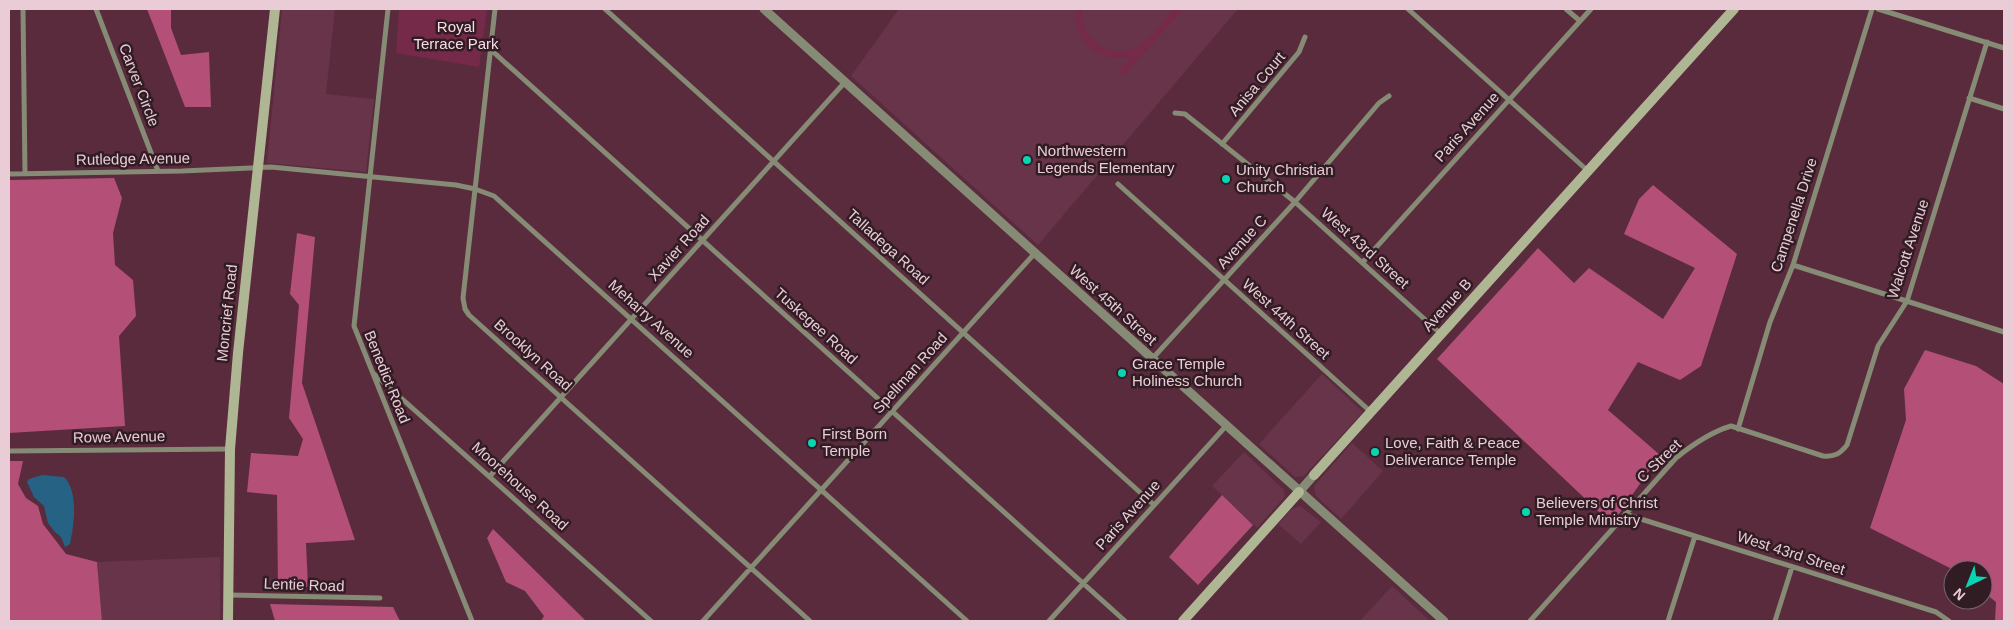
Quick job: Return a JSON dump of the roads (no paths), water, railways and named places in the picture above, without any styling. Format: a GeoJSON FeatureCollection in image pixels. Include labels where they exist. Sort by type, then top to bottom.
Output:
{"type":"FeatureCollection","features":[{"type":"Feature","properties":{"kind":"main road","name":"Moncrief Road"},"geometry":{"type":"LineString","coordinates":[[228,621],[230,449],[238,353],[275,9]]}},
{"type":"Feature","properties":{"kind":"main road","name":"Avenue B"},"geometry":{"type":"LineString","coordinates":[[1314,475],[1588,171],[1729,10]]}},
{"type":"Feature","properties":{"kind":"main road","name":"Avenue B"},"geometry":{"type":"LineString","coordinates":[[1182,621],[1299,492]]}},
{"type":"Feature","properties":{"kind":"street"},"geometry":{"type":"LineString","coordinates":[[23,9],[25,174]]}},
{"type":"Feature","properties":{"kind":"street","name":"Carver Circle"},"geometry":{"type":"LineString","coordinates":[[96,9],[158,171]]}},
{"type":"Feature","properties":{"kind":"street","name":"Benedict Road"},"geometry":{"type":"LineString","coordinates":[[388,9],[354,326],[472,621]]}},
{"type":"Feature","properties":{"kind":"street","name":"Brooklyn Road"},"geometry":{"type":"LineString","coordinates":[[495,9],[464,298],[465,310],[810,621]]}},
{"type":"Feature","properties":{"kind":"street","name":"Talladega Road"},"geometry":{"type":"LineString","coordinates":[[605,9],[1154,505]]}},
{"type":"Feature","properties":{"kind":"street","name":"West 45th Street"},"geometry":{"type":"LineString","coordinates":[[764,9],[1444,621]]}},
{"type":"Feature","properties":{"kind":"street"},"geometry":{"type":"LineString","coordinates":[[1408,9],[1588,171]]}},
{"type":"Feature","properties":{"kind":"street"},"geometry":{"type":"LineString","coordinates":[[1566,9],[1580,21]]}},
{"type":"Feature","properties":{"kind":"street","name":"Paris Avenue"},"geometry":{"type":"LineString","coordinates":[[1363,262],[1591,9]]}},
{"type":"Feature","properties":{"kind":"street","name":"Campenella Drive"},"geometry":{"type":"LineString","coordinates":[[1738,428],[1770,322],[1793,265],[1872,9]]}},
{"type":"Feature","properties":{"kind":"street"},"geometry":{"type":"LineString","coordinates":[[1878,9],[2004,48]]}},
{"type":"Feature","properties":{"kind":"street","name":"Anisa Court"},"geometry":{"type":"LineString","coordinates":[[1222,144],[1299,52],[1306,37]]}},
{"type":"Feature","properties":{"kind":"street","name":"Walcott Avenue"},"geometry":{"type":"LineString","coordinates":[[1738,428],[1823,456],[1837,454],[1847,445],[1878,346],[1907,301],[1987,42]]}},
{"type":"Feature","properties":{"kind":"street","name":"Tuskegee Road"},"geometry":{"type":"LineString","coordinates":[[490,49],[1125,621]]}},
{"type":"Feature","properties":{"kind":"street","name":"Xavier Road"},"geometry":{"type":"LineString","coordinates":[[490,476],[845,82]]}},
{"type":"Feature","properties":{"kind":"street","name":"Avenue C"},"geometry":{"type":"LineString","coordinates":[[1152,359],[1295,202],[1379,103],[1390,96]]}},
{"type":"Feature","properties":{"kind":"street"},"geometry":{"type":"LineString","coordinates":[[1969,98],[2004,109]]}},
{"type":"Feature","properties":{"kind":"street","name":"West 43rd Street"},"geometry":{"type":"LineString","coordinates":[[1175,113],[1185,114],[1295,202],[1441,334]]}},
{"type":"Feature","properties":{"kind":"street","name":"Meharry Avenue"},"geometry":{"type":"LineString","coordinates":[[258,168],[271,167],[475,189],[500,200],[967,621]]}},
{"type":"Feature","properties":{"kind":"street","name":"Rutledge Avenue"},"geometry":{"type":"LineString","coordinates":[[9,174],[258,168]]}},
{"type":"Feature","properties":{"kind":"street","name":"West 44th Street"},"geometry":{"type":"LineString","coordinates":[[1118,184],[1371,412]]}},
{"type":"Feature","properties":{"kind":"street","name":"Spellman Road"},"geometry":{"type":"LineString","coordinates":[[703,621],[1036,253]]}},
{"type":"Feature","properties":{"kind":"street"},"geometry":{"type":"LineString","coordinates":[[1793,265],[2004,332]]}},
{"type":"Feature","properties":{"kind":"street","name":"Moorehouse Road"},"geometry":{"type":"LineString","coordinates":[[371,371],[651,621]]}},
{"type":"Feature","properties":{"kind":"street","name":"Paris Avenue"},"geometry":{"type":"LineString","coordinates":[[1049,621],[1226,426]]}},
{"type":"Feature","properties":{"kind":"street","name":"C Street"},"geometry":{"type":"LineString","coordinates":[[1530,621],[1676,458],[1690,447],[1722,429],[1731,426],[1738,428]]}},
{"type":"Feature","properties":{"kind":"street","name":"Rowe Avenue"},"geometry":{"type":"LineString","coordinates":[[9,451],[230,449]]}},
{"type":"Feature","properties":{"kind":"street","name":"Avenue B"},"geometry":{"type":"LineString","coordinates":[[1299,492],[1314,475]]}},
{"type":"Feature","properties":{"kind":"street","name":"West 43rd Street"},"geometry":{"type":"LineString","coordinates":[[1625,514],[1936,612],[1949,621]]}},
{"type":"Feature","properties":{"kind":"street"},"geometry":{"type":"LineString","coordinates":[[1668,621],[1695,536]]}},
{"type":"Feature","properties":{"kind":"street"},"geometry":{"type":"LineString","coordinates":[[1775,621],[1792,567]]}},
{"type":"Feature","properties":{"kind":"street","name":"Lentie Road"},"geometry":{"type":"LineString","coordinates":[[228,595],[380,598]]}},
{"type":"Feature","properties":{"kind":"water"},"geometry":{"type":"Polygon","coordinates":[[[42,475],[64,477],[72,491],[74,500],[73,528],[70,544],[65,547],[61,537],[48,523],[44,506],[34,497],[27,482],[29,479],[42,475]]]}},
{"type":"Feature","properties":{"kind":"place","name":"Northwestern Legends Elementary"},"geometry":{"type":"Point","coordinates":[1027,160]}},
{"type":"Feature","properties":{"kind":"place","name":"Unity Christian Church"},"geometry":{"type":"Point","coordinates":[1226,179]}},
{"type":"Feature","properties":{"kind":"place","name":"Grace Temple Holiness Church"},"geometry":{"type":"Point","coordinates":[1122,373]}},
{"type":"Feature","properties":{"kind":"place","name":"First Born Temple"},"geometry":{"type":"Point","coordinates":[812,443]}},
{"type":"Feature","properties":{"kind":"place","name":"Love, Faith & Peace Deliverance Temple"},"geometry":{"type":"Point","coordinates":[1375,452]}},
{"type":"Feature","properties":{"kind":"place","name":"Believers of Christ Temple Ministry"},"geometry":{"type":"Point","coordinates":[1526,512]}},
{"type":"Feature","properties":{"kind":"park label","name":"Royal Terrace Park"},"geometry":{"type":"Point","coordinates":[456,36]}}]}
